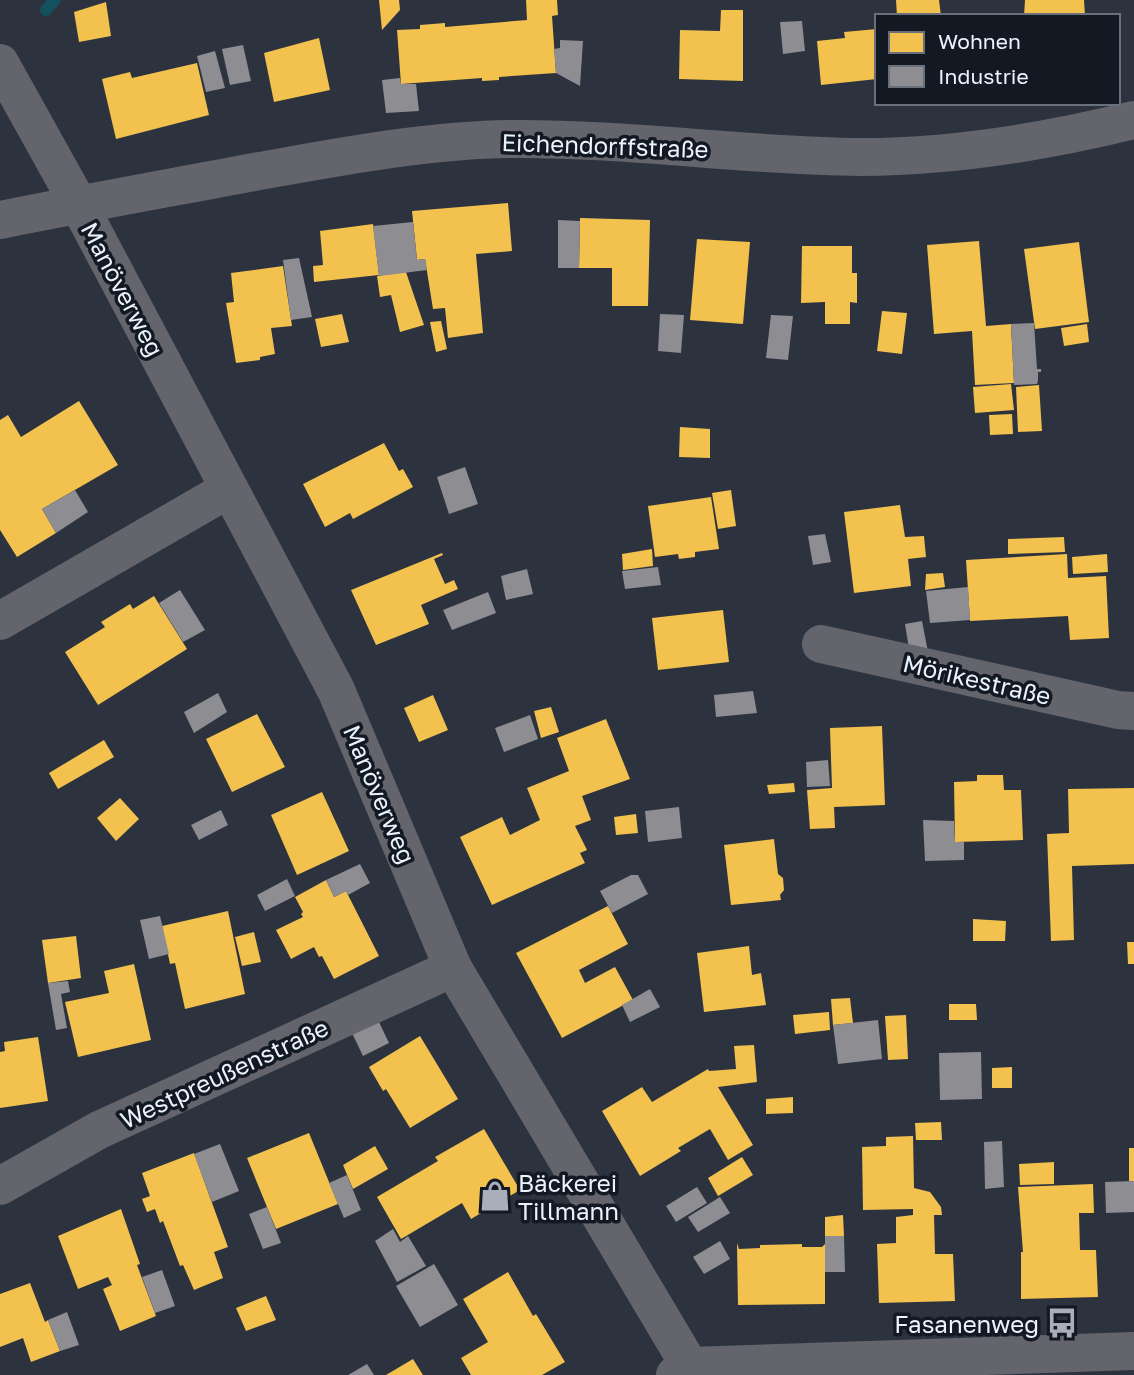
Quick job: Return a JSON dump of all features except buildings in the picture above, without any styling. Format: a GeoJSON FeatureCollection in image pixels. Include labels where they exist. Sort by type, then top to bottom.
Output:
{"type":"FeatureCollection","features":[{"type":"Feature","properties":{"kind":"street","name":"Manöverweg"},"geometry":{"type":"LineString","coordinates":[[0,63],[79,205],[336,690],[453,968],[687,1372]]}},
{"type":"Feature","properties":{"kind":"street","name":"Eichendorffstraße"},"geometry":{"type":"LineString","coordinates":[[0,220],[317,160],[415,145],[534,140],[621,142],[859,157],[937,155],[1026,144],[1134,120]]}},
{"type":"Feature","properties":{"kind":"street"},"geometry":{"type":"LineString","coordinates":[[0,621],[229,489]]}},
{"type":"Feature","properties":{"kind":"street","name":"Mörikestraße"},"geometry":{"type":"LineString","coordinates":[[821,644],[1118,710],[1134,711]]}},
{"type":"Feature","properties":{"kind":"street","name":"Westpreußenstraße"},"geometry":{"type":"LineString","coordinates":[[0,1186],[99,1130],[453,968]]}},
{"type":"Feature","properties":{"kind":"street"},"geometry":{"type":"LineString","coordinates":[[687,1372],[1134,1351]]}},
{"type":"Feature","properties":{"kind":"waterway"},"geometry":{"type":"LineString","coordinates":[[46,10],[55,0]]}},
{"type":"Feature","properties":{"kind":"place","name":"Bäckerei Tillmann"},"geometry":{"type":"Point","coordinates":[495,1196]}},
{"type":"Feature","properties":{"kind":"place","name":"Fasanenweg"},"geometry":{"type":"Point","coordinates":[1062,1323]}}]}
